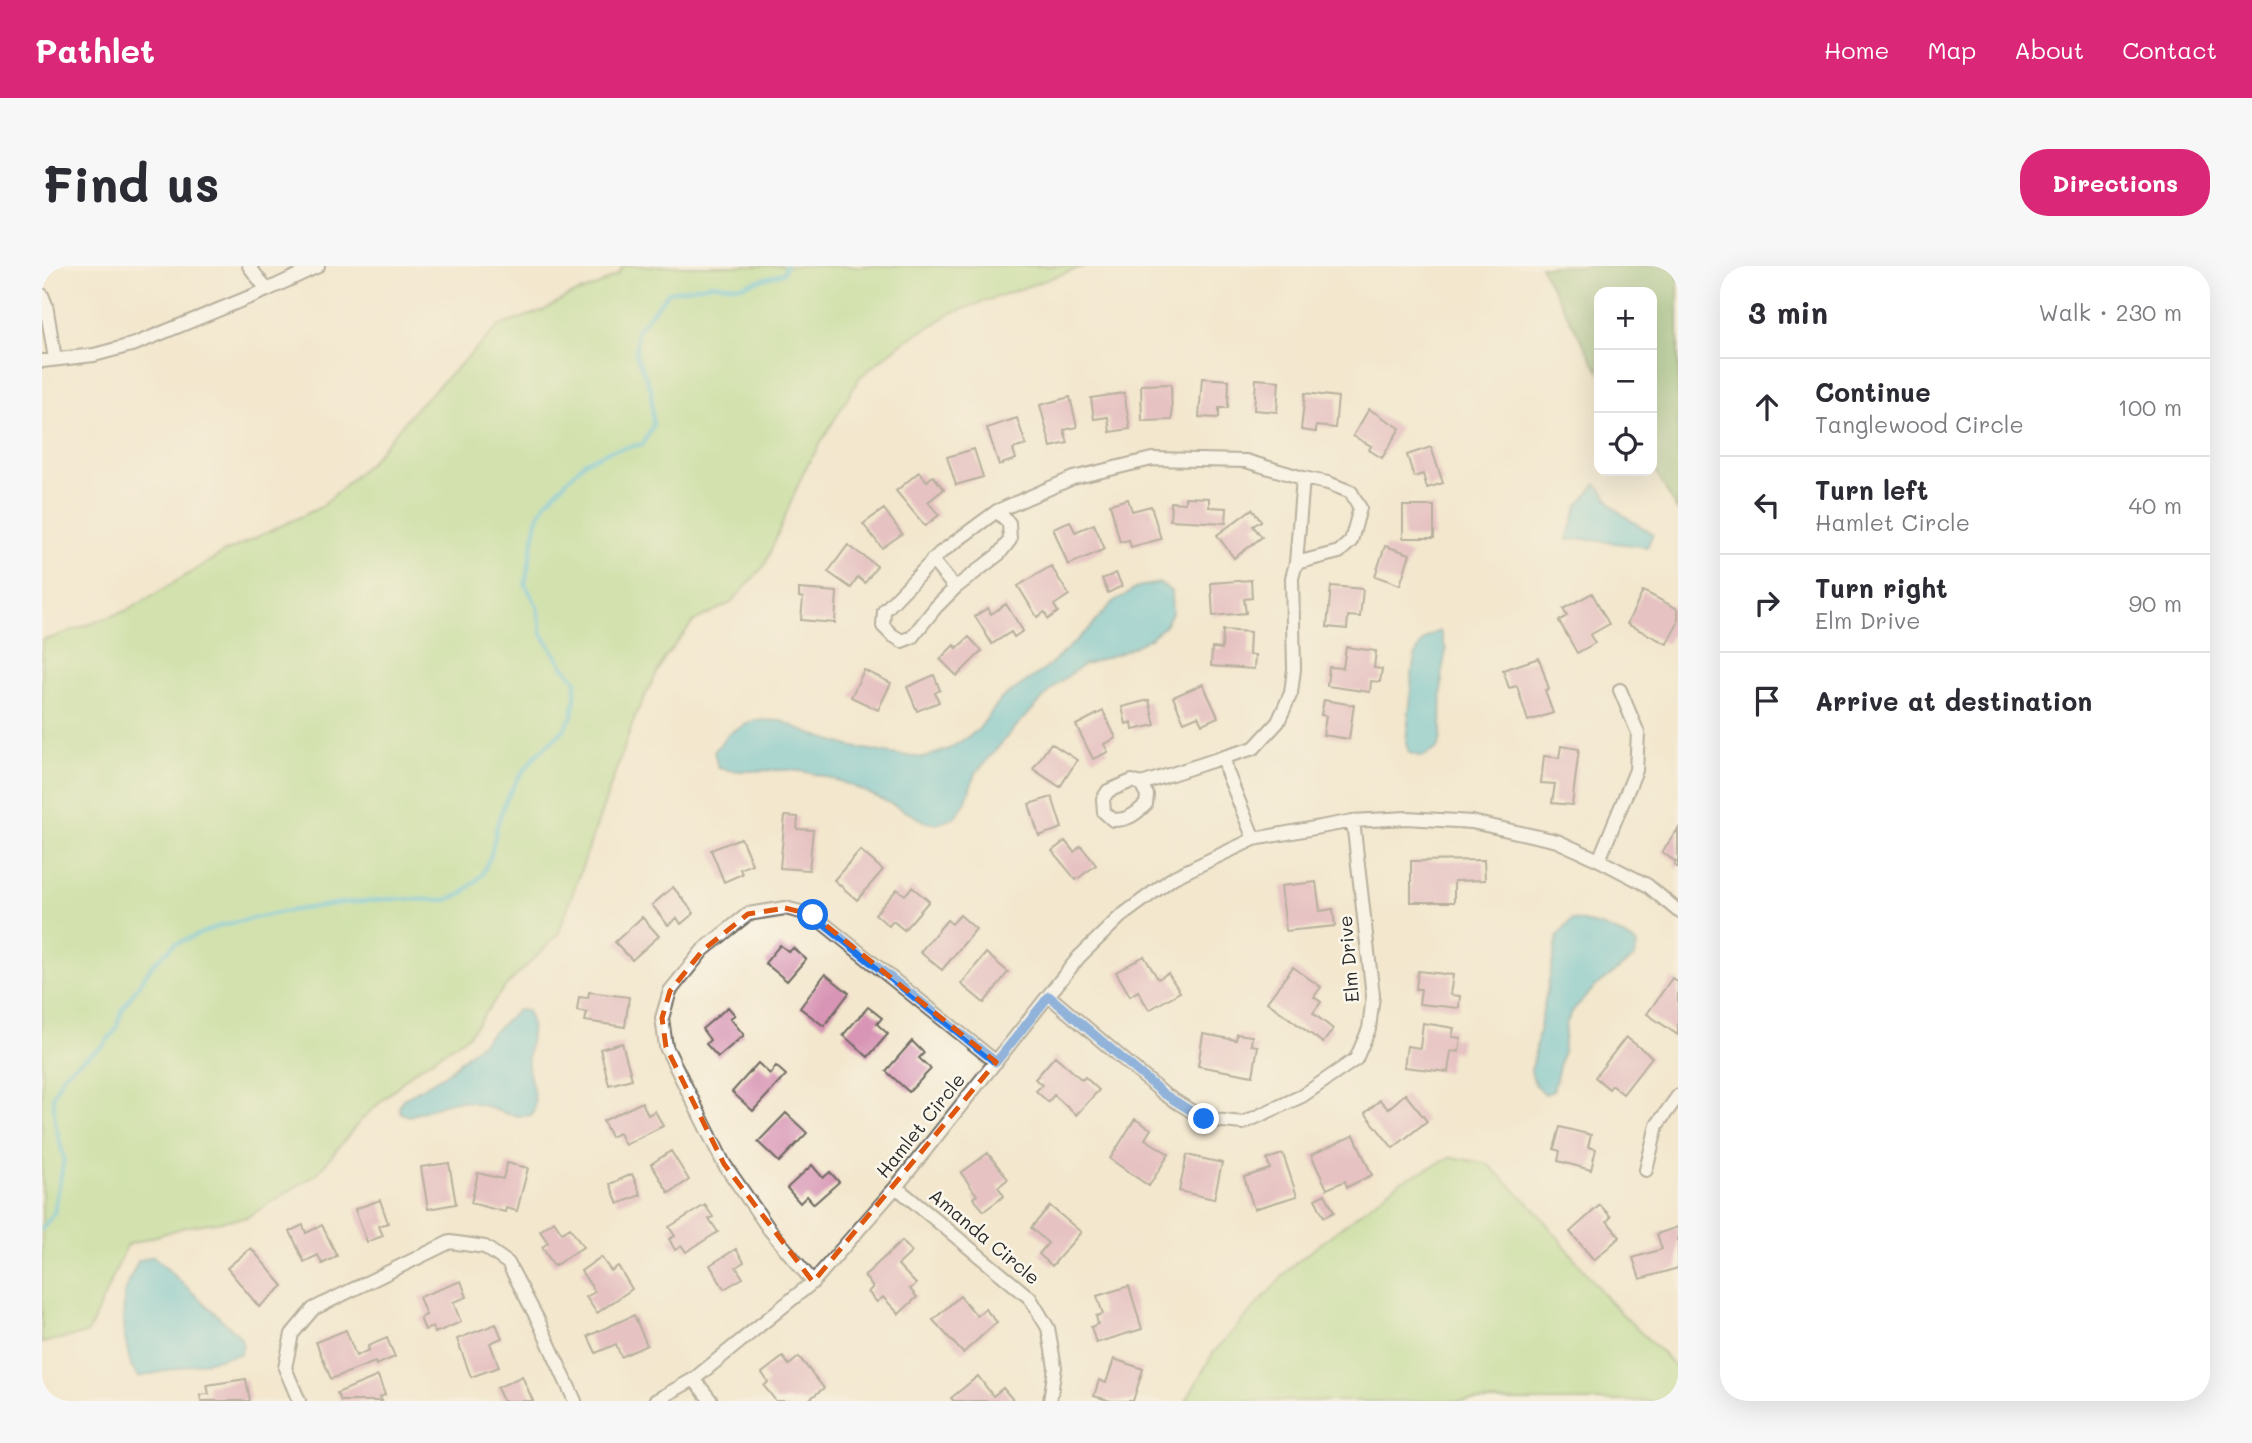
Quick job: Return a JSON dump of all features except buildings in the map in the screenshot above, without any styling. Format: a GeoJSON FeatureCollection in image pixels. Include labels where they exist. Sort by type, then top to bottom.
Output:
{"type":"FeatureCollection","features":[{"type":"Feature","properties":{"kind":"street"},"geometry":{"type":"LineString","coordinates":[[249,266],[267,290]]}},
{"type":"Feature","properties":{"kind":"street"},"geometry":{"type":"LineString","coordinates":[[42,295],[46,305],[48,360],[94,355],[135,344],[318,266]]}},
{"type":"Feature","properties":{"kind":"street"},"geometry":{"type":"LineString","coordinates":[[997,511],[1009,523],[1010,540],[999,554],[955,588],[912,637],[902,641],[892,635],[883,626],[884,611],[932,560],[997,511],[1073,478],[1152,459],[1246,461],[1328,483],[1351,492],[1360,508],[1351,541],[1339,552],[1296,563]]}},
{"type":"Feature","properties":{"kind":"street"},"geometry":{"type":"LineString","coordinates":[[1141,784],[1254,748],[1278,722],[1291,693],[1294,670],[1292,578],[1296,563],[1303,478]]}},
{"type":"Feature","properties":{"kind":"street"},"geometry":{"type":"LineString","coordinates":[[932,560],[955,588]]}},
{"type":"Feature","properties":{"kind":"street"},"geometry":{"type":"LineString","coordinates":[[1599,860],[1636,770],[1639,733],[1620,690]]}},
{"type":"Feature","properties":{"kind":"street"},"geometry":{"type":"LineString","coordinates":[[1224,757],[1227,772],[1254,839]]}},
{"type":"Feature","properties":{"kind":"street","name":"Hamlet Circle"},"geometry":{"type":"LineString","coordinates":[[655,1401],[694,1379],[813,1282],[896,1187],[1079,957],[1120,917],[1174,877],[1254,839],[1353,821],[1407,818],[1472,822],[1557,841],[1647,885],[1678,911]]}},
{"type":"Feature","properties":{"kind":"street","name":"Elm Drive"},"geometry":{"type":"LineString","coordinates":[[1049,996],[1164,1094],[1204,1119],[1243,1123],[1302,1096],[1356,1059],[1369,1029],[1373,996],[1353,821]]}},
{"type":"Feature","properties":{"kind":"street"},"geometry":{"type":"LineString","coordinates":[[813,1282],[769,1229],[724,1164],[666,1046],[662,1018],[670,991],[704,950],[748,914],[785,908],[813,915],[996,1062]]}},
{"type":"Feature","properties":{"kind":"street"},"geometry":{"type":"LineString","coordinates":[[1646,1170],[1657,1125],[1678,1096]]}},
{"type":"Feature","properties":{"kind":"street","name":"Amanda Circle"},"geometry":{"type":"LineString","coordinates":[[896,1187],[1030,1298],[1048,1328],[1055,1367],[1050,1401]]}},
{"type":"Feature","properties":{"kind":"street"},"geometry":{"type":"LineString","coordinates":[[299,1401],[285,1368],[292,1334],[313,1309],[450,1242],[485,1247],[508,1263],[575,1401]]}},
{"type":"Feature","properties":{"kind":"street"},"geometry":{"type":"LineString","coordinates":[[694,1379],[711,1401]]}},
{"type":"Feature","properties":{"kind":"highlighted area"},"geometry":{"type":"Polygon","coordinates":[[[785,908],[813,915],[996,1062],[813,1282],[724,1164],[666,1047],[662,1018],[670,991],[703,950],[748,914],[785,908]]]}},
{"type":"Feature","properties":{"kind":"green space"},"geometry":{"type":"Polygon","coordinates":[[[623,266],[1085,266],[952,313],[902,343],[860,377],[803,473],[765,565],[731,603],[694,621],[665,657],[636,714],[558,935],[504,988],[469,1035],[413,1072],[360,1121],[317,1174],[247,1217],[185,1227],[127,1245],[88,1333],[42,1343],[42,639],[128,610],[225,552],[321,507],[370,462],[416,408],[499,326],[544,310],[568,296],[597,286],[618,274],[623,266]]]}},
{"type":"Feature","properties":{"kind":"green space"},"geometry":{"type":"Polygon","coordinates":[[[1540,266],[1678,266],[1678,512],[1657,474],[1657,287],[1594,287],[1594,363],[1540,266]]]}},
{"type":"Feature","properties":{"kind":"green space"},"geometry":{"type":"Polygon","coordinates":[[[1452,1157],[1488,1164],[1535,1209],[1608,1300],[1678,1369],[1678,1401],[1186,1401],[1213,1353],[1293,1265],[1401,1181],[1452,1157]]]}},
{"type":"Feature","properties":{"kind":"water"},"geometry":{"type":"Polygon","coordinates":[[[1596,484],[1618,511],[1653,534],[1647,547],[1583,539],[1567,540],[1578,506],[1596,484]]]}},
{"type":"Feature","properties":{"kind":"water"},"geometry":{"type":"Polygon","coordinates":[[[1159,583],[1171,591],[1172,613],[1164,627],[1149,639],[1123,652],[1083,665],[1057,684],[975,774],[965,803],[954,818],[937,824],[927,822],[860,789],[807,772],[736,771],[718,768],[714,752],[729,733],[755,720],[782,721],[808,733],[849,746],[891,754],[924,758],[949,749],[978,730],[1002,698],[1045,669],[1090,628],[1111,604],[1138,587],[1159,583]]]}},
{"type":"Feature","properties":{"kind":"water"},"geometry":{"type":"Polygon","coordinates":[[[1440,631],[1446,650],[1442,672],[1441,738],[1438,748],[1422,757],[1409,753],[1406,743],[1412,671],[1417,651],[1423,642],[1440,631]]]}},
{"type":"Feature","properties":{"kind":"water"},"geometry":{"type":"Polygon","coordinates":[[[1572,920],[1606,928],[1637,945],[1635,957],[1595,987],[1573,1010],[1566,1024],[1563,1051],[1553,1091],[1545,1094],[1535,1085],[1531,1071],[1558,935],[1572,920]]]}},
{"type":"Feature","properties":{"kind":"water"},"geometry":{"type":"Polygon","coordinates":[[[518,1010],[527,1011],[531,1025],[528,1059],[534,1097],[532,1115],[503,1113],[466,1101],[444,1104],[409,1116],[401,1113],[399,1107],[402,1100],[447,1073],[518,1010]]]}},
{"type":"Feature","properties":{"kind":"water"},"geometry":{"type":"Polygon","coordinates":[[[153,1256],[240,1336],[243,1346],[240,1354],[139,1377],[131,1367],[123,1329],[124,1292],[138,1261],[153,1256]]]}},
{"type":"Feature","properties":{"kind":"waterway"},"geometry":{"type":"LineString","coordinates":[[42,1229],[54,1213],[64,1159],[55,1122],[53,1096],[63,1075],[102,1047],[115,1031],[123,1008],[153,964],[175,944],[219,926],[282,912],[389,899],[446,900],[462,894],[482,875],[491,855],[505,802],[518,778],[537,754],[563,731],[572,716],[575,699],[576,680],[563,666],[542,634],[537,606],[525,584],[537,520],[546,502],[585,462],[609,451],[643,444],[653,425],[651,389],[636,355],[637,330],[669,292],[712,284],[741,286],[783,273],[786,266]]}},
{"type":"Feature","properties":{"kind":"route"},"geometry":{"type":"LineString","coordinates":[[813,915],[996,1062],[1049,996],[1164,1094],[1204,1119]]}}]}
